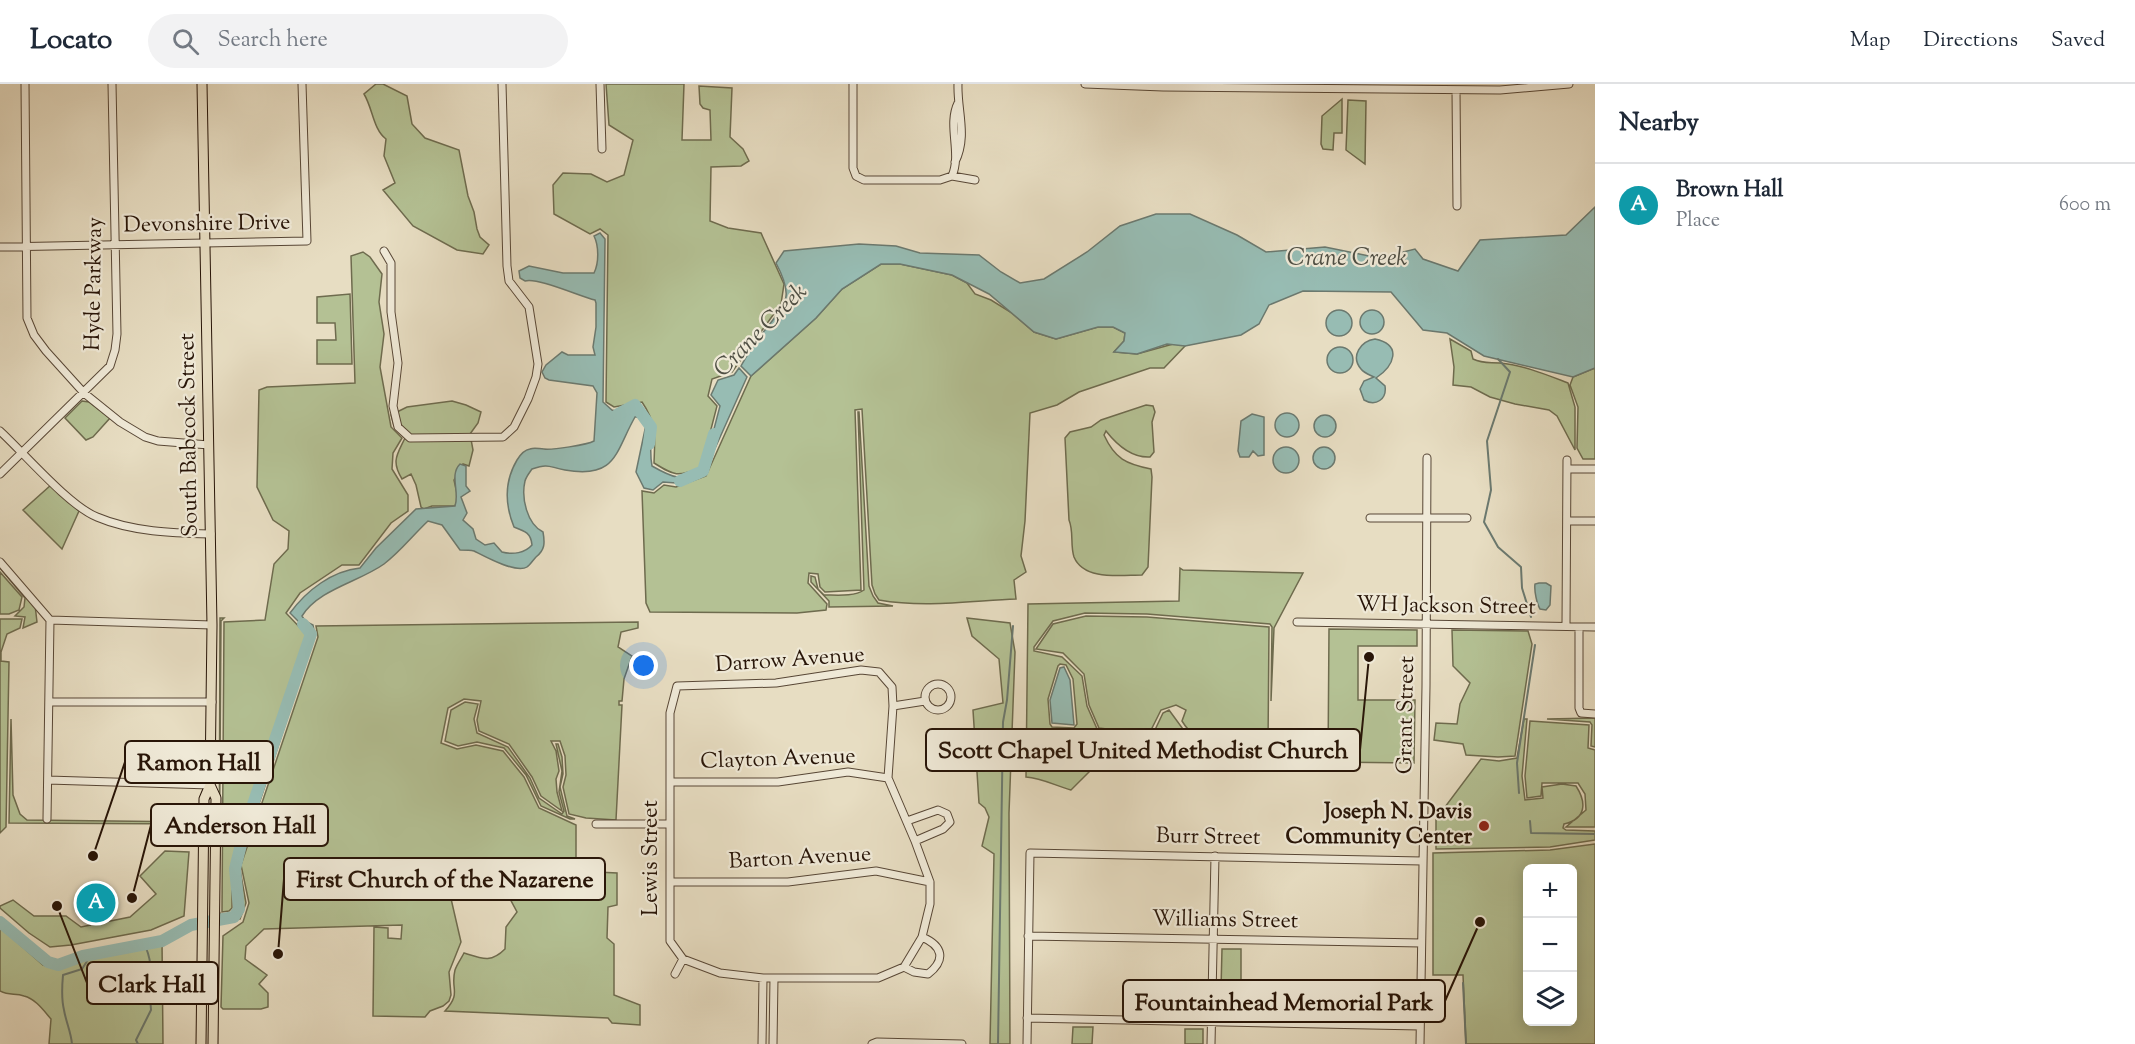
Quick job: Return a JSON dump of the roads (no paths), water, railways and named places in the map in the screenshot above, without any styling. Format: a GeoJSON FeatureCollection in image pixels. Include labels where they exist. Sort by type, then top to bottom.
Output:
{"type":"FeatureCollection","features":[{"type":"Feature","properties":{"kind":"main road","name":"South Babcock Street"},"geometry":{"type":"LineString","coordinates":[[201,1044],[204,799],[210,785],[212,702],[202,84]]}},
{"type":"Feature","properties":{"kind":"main road","name":"South Babcock Street"},"geometry":{"type":"LineString","coordinates":[[210,785],[216,798],[213,1044]]}},
{"type":"Feature","properties":{"kind":"street"},"geometry":{"type":"LineString","coordinates":[[25,84],[27,318],[34,335],[84,393],[120,422],[145,437],[173,443],[209,445]]}},
{"type":"Feature","properties":{"kind":"street","name":"Hyde Parkway"},"geometry":{"type":"LineString","coordinates":[[0,474],[111,366],[117,334],[112,84]]}},
{"type":"Feature","properties":{"kind":"street","name":"Devonshire Drive"},"geometry":{"type":"LineString","coordinates":[[0,247],[307,241],[302,84]]}},
{"type":"Feature","properties":{"kind":"street"},"geometry":{"type":"LineString","coordinates":[[384,251],[391,263],[391,312],[398,363],[393,406],[398,427],[410,438],[502,437],[514,427],[534,384],[538,364],[529,307],[509,281],[507,266],[501,84]]}},
{"type":"Feature","properties":{"kind":"street"},"geometry":{"type":"LineString","coordinates":[[600,84],[602,149]]}},
{"type":"Feature","properties":{"kind":"street"},"geometry":{"type":"LineString","coordinates":[[853,84],[853,168],[856,176],[864,180],[940,180],[952,176],[975,180]]}},
{"type":"Feature","properties":{"kind":"street"},"geometry":{"type":"LineString","coordinates":[[952,176],[955,168],[954,127],[958,84]]}},
{"type":"Feature","properties":{"kind":"street"},"geometry":{"type":"LineString","coordinates":[[1085,84],[1428,87],[1456,90],[1569,84]]}},
{"type":"Feature","properties":{"kind":"street"},"geometry":{"type":"LineString","coordinates":[[1456,90],[1457,206]]}},
{"type":"Feature","properties":{"kind":"street"},"geometry":{"type":"LineString","coordinates":[[0,430],[72,501],[95,517],[125,526],[211,534]]}},
{"type":"Feature","properties":{"kind":"street","name":"Grant Street"},"geometry":{"type":"LineString","coordinates":[[1420,1044],[1427,458]]}},
{"type":"Feature","properties":{"kind":"street"},"geometry":{"type":"LineString","coordinates":[[1566,626],[1567,460]]}},
{"type":"Feature","properties":{"kind":"street"},"geometry":{"type":"LineString","coordinates":[[1567,469],[1595,469]]}},
{"type":"Feature","properties":{"kind":"street"},"geometry":{"type":"LineString","coordinates":[[1370,518],[1467,518]]}},
{"type":"Feature","properties":{"kind":"street"},"geometry":{"type":"LineString","coordinates":[[1567,521],[1595,521]]}},
{"type":"Feature","properties":{"kind":"street"},"geometry":{"type":"LineString","coordinates":[[0,562],[50,620],[212,625]]}},
{"type":"Feature","properties":{"kind":"street"},"geometry":{"type":"LineString","coordinates":[[47,819],[50,620]]}},
{"type":"Feature","properties":{"kind":"street","name":"WH Jackson Street"},"geometry":{"type":"LineString","coordinates":[[1298,622],[1595,627]]}},
{"type":"Feature","properties":{"kind":"street"},"geometry":{"type":"LineString","coordinates":[[1579,627],[1579,708],[1581,713],[1595,714]]}},
{"type":"Feature","properties":{"kind":"street","name":"Darrow Avenue"},"geometry":{"type":"LineString","coordinates":[[670,713],[675,684],[776,683],[861,670],[879,672],[892,687],[893,705]]}},
{"type":"Feature","properties":{"kind":"street"},"geometry":{"type":"LineString","coordinates":[[675,974],[683,959],[720,973],[763,978],[878,978],[904,967],[922,937],[930,904],[930,882],[888,778],[893,705],[925,701]]}},
{"type":"Feature","properties":{"kind":"street"},"geometry":{"type":"LineString","coordinates":[[50,702],[212,702]]}},
{"type":"Feature","properties":{"kind":"street","name":"Lewis Street"},"geometry":{"type":"LineString","coordinates":[[670,713],[670,941],[683,959]]}},
{"type":"Feature","properties":{"kind":"street","name":"Clayton Avenue"},"geometry":{"type":"LineString","coordinates":[[671,782],[778,783],[848,772],[888,778]]}},
{"type":"Feature","properties":{"kind":"street"},"geometry":{"type":"LineString","coordinates":[[48,780],[210,785]]}},
{"type":"Feature","properties":{"kind":"street"},"geometry":{"type":"LineString","coordinates":[[907,821],[938,810],[948,814],[950,822],[943,829],[915,841]]}},
{"type":"Feature","properties":{"kind":"street"},"geometry":{"type":"LineString","coordinates":[[596,824],[670,824]]}},
{"type":"Feature","properties":{"kind":"street","name":"Burr Street"},"geometry":{"type":"LineString","coordinates":[[1028,936],[1030,853],[1422,861]]}},
{"type":"Feature","properties":{"kind":"street"},"geometry":{"type":"LineString","coordinates":[[1211,1044],[1215,856]]}},
{"type":"Feature","properties":{"kind":"street","name":"Barton Avenue"},"geometry":{"type":"LineString","coordinates":[[671,882],[788,882],[876,871],[930,882]]}},
{"type":"Feature","properties":{"kind":"street"},"geometry":{"type":"LineString","coordinates":[[1027,1044],[1028,936]]}},
{"type":"Feature","properties":{"kind":"street","name":"Williams Street"},"geometry":{"type":"LineString","coordinates":[[1028,936],[1421,943]]}},
{"type":"Feature","properties":{"kind":"street"},"geometry":{"type":"LineString","coordinates":[[904,967],[914,972],[928,974],[938,966],[940,956],[937,947],[922,937]]}},
{"type":"Feature","properties":{"kind":"street"},"geometry":{"type":"LineString","coordinates":[[762,1044],[763,978]]}},
{"type":"Feature","properties":{"kind":"street"},"geometry":{"type":"LineString","coordinates":[[773,1044],[774,978]]}},
{"type":"Feature","properties":{"kind":"street"},"geometry":{"type":"LineString","coordinates":[[1027,1018],[1420,1026]]}},
{"type":"Feature","properties":{"kind":"street"},"geometry":{"type":"LineString","coordinates":[[872,1044],[877,1042],[963,1044]]}},
{"type":"Feature","properties":{"kind":"water"},"geometry":{"type":"Polygon","coordinates":[[[1595,207],[1595,368],[1573,377],[1484,356],[1447,333],[1423,330],[1391,292],[1303,291],[1269,305],[1259,324],[1241,335],[1185,346],[1167,344],[1137,354],[1114,352],[1124,341],[1125,333],[1113,327],[1098,327],[1056,339],[1034,332],[989,294],[952,275],[900,264],[881,264],[842,289],[816,318],[751,376],[741,366],[786,299],[785,284],[776,263],[784,251],[859,244],[896,246],[920,253],[979,255],[1020,283],[1044,279],[1087,252],[1120,226],[1156,214],[1190,214],[1237,235],[1266,252],[1325,247],[1379,258],[1415,249],[1423,259],[1458,271],[1480,240],[1566,235],[1595,207]]]}},
{"type":"Feature","properties":{"kind":"water"},"geometry":{"type":"Polygon","coordinates":[[[600,233],[605,239],[603,402],[612,410],[619,412],[626,407],[640,405],[646,415],[651,429],[652,466],[676,477],[703,471],[720,406],[711,395],[718,380],[734,375],[739,368],[747,377],[704,473],[676,483],[663,482],[653,490],[644,488],[636,472],[647,420],[644,417],[635,417],[618,452],[605,466],[582,472],[546,466],[532,469],[525,481],[526,510],[533,523],[543,532],[544,543],[541,552],[527,567],[515,568],[474,551],[460,550],[442,525],[428,521],[384,564],[329,592],[309,607],[302,616],[305,621],[313,625],[315,637],[309,638],[308,631],[290,613],[312,589],[330,577],[360,568],[376,548],[416,509],[455,506],[455,473],[460,464],[466,466],[466,486],[470,491],[461,497],[467,513],[463,520],[473,529],[476,539],[485,545],[494,543],[506,553],[522,552],[532,545],[529,535],[514,527],[511,519],[507,494],[510,477],[518,458],[528,450],[561,448],[594,441],[597,393],[593,386],[549,380],[542,372],[546,365],[562,352],[568,355],[595,355],[593,347],[596,303],[595,300],[548,284],[525,281],[520,278],[519,271],[529,266],[563,273],[594,273],[598,254],[594,236],[600,233]]]}},
{"type":"Feature","properties":{"kind":"water"},"geometry":{"type":"Polygon","coordinates":[[[1339,310],[1348,314],[1352,323],[1348,332],[1339,336],[1330,332],[1326,323],[1330,314],[1339,310]]]}},
{"type":"Feature","properties":{"kind":"water"},"geometry":{"type":"Polygon","coordinates":[[[1372,310],[1381,313],[1384,322],[1381,331],[1372,334],[1363,331],[1360,322],[1363,313],[1372,310]]]}},
{"type":"Feature","properties":{"kind":"water"},"geometry":{"type":"Polygon","coordinates":[[[1375,339],[1390,346],[1393,356],[1387,368],[1376,378],[1385,386],[1385,391],[1380,401],[1373,403],[1364,400],[1360,389],[1364,381],[1374,377],[1362,370],[1358,364],[1357,354],[1365,343],[1375,339]]]}},
{"type":"Feature","properties":{"kind":"water"},"geometry":{"type":"Polygon","coordinates":[[[1340,347],[1349,351],[1353,360],[1349,369],[1340,373],[1331,369],[1327,360],[1331,351],[1340,347]]]}},
{"type":"Feature","properties":{"kind":"water"},"geometry":{"type":"Polygon","coordinates":[[[1287,413],[1296,416],[1299,425],[1296,434],[1287,437],[1278,434],[1275,425],[1278,416],[1287,413]]]}},
{"type":"Feature","properties":{"kind":"water"},"geometry":{"type":"Polygon","coordinates":[[[1252,414],[1264,417],[1264,455],[1258,456],[1253,451],[1249,457],[1240,457],[1238,451],[1241,421],[1252,414]]]}},
{"type":"Feature","properties":{"kind":"water"},"geometry":{"type":"Polygon","coordinates":[[[1325,415],[1333,418],[1336,426],[1333,434],[1325,437],[1317,434],[1314,426],[1317,418],[1325,415]]]}},
{"type":"Feature","properties":{"kind":"water"},"geometry":{"type":"Polygon","coordinates":[[[1286,447],[1295,451],[1299,460],[1295,469],[1286,473],[1277,469],[1273,460],[1277,451],[1286,447]]]}},
{"type":"Feature","properties":{"kind":"water"},"geometry":{"type":"Polygon","coordinates":[[[1320,447],[1328,447],[1335,454],[1335,462],[1328,469],[1320,469],[1313,462],[1313,454],[1320,447]]]}},
{"type":"Feature","properties":{"kind":"water"},"geometry":{"type":"Polygon","coordinates":[[[1535,584],[1551,586],[1550,605],[1546,610],[1540,609],[1537,601],[1535,584]]]}},
{"type":"Feature","properties":{"kind":"water"},"geometry":{"type":"Polygon","coordinates":[[[1064,667],[1070,680],[1074,725],[1052,723],[1050,700],[1060,668],[1064,667]]]}},
{"type":"Feature","properties":{"kind":"waterway"},"geometry":{"type":"LineString","coordinates":[[1498,359],[1510,372],[1487,441],[1491,490],[1484,522],[1498,547],[1521,567],[1522,588],[1531,617]]}},
{"type":"Feature","properties":{"kind":"waterway","name":"Crane Creek"},"geometry":{"type":"LineString","coordinates":[[618,414],[635,405],[651,427],[649,444]]}},
{"type":"Feature","properties":{"kind":"waterway","name":"Crane Creek"},"geometry":{"type":"LineString","coordinates":[[680,481],[703,471],[714,434]]}},
{"type":"Feature","properties":{"kind":"waterway","name":"Crane Creek"},"geometry":{"type":"LineString","coordinates":[[0,922],[48,962],[58,965],[83,956],[162,941],[191,925],[234,917],[239,909],[235,869],[245,828],[311,634],[303,624]]}},
{"type":"Feature","properties":{"kind":"waterway"},"geometry":{"type":"LineString","coordinates":[[998,1044],[1003,722],[1013,626]]}},
{"type":"Feature","properties":{"kind":"waterway"},"geometry":{"type":"LineString","coordinates":[[1519,793],[1517,763],[1535,645]]}},
{"type":"Feature","properties":{"kind":"waterway"},"geometry":{"type":"LineString","coordinates":[[1530,821],[1531,833],[1595,834]]}},
{"type":"Feature","properties":{"kind":"waterway"},"geometry":{"type":"LineString","coordinates":[[138,1044],[136,1040],[151,1010],[150,996],[155,984],[147,949],[144,945]]}},
{"type":"Feature","properties":{"kind":"waterway"},"geometry":{"type":"LineString","coordinates":[[72,1044],[62,1001],[63,975],[82,969],[91,955]]}},
{"type":"Feature","properties":{"kind":"waterway"},"geometry":{"type":"LineString","coordinates":[[1463,983],[1466,1044]]}},
{"type":"Feature","properties":{"kind":"place","name":"Scott Chapel United Methodist Church"},"geometry":{"type":"Point","coordinates":[1369,657]}},
{"type":"Feature","properties":{"kind":"place","name":"Joseph N. Davis Community Center"},"geometry":{"type":"Point","coordinates":[1484,826]}},
{"type":"Feature","properties":{"kind":"place","name":"Ramon Hall"},"geometry":{"type":"Point","coordinates":[93,856]}},
{"type":"Feature","properties":{"kind":"place","name":"Anderson Hall"},"geometry":{"type":"Point","coordinates":[132,898]}},
{"type":"Feature","properties":{"kind":"place","name":"Brown Hall"},"geometry":{"type":"Point","coordinates":[96,903]}},
{"type":"Feature","properties":{"kind":"place","name":"Clark Hall"},"geometry":{"type":"Point","coordinates":[57,906]}},
{"type":"Feature","properties":{"kind":"place","name":"Fountainhead Memorial Park"},"geometry":{"type":"Point","coordinates":[1480,922]}},
{"type":"Feature","properties":{"kind":"place","name":"First Church of the Nazarene"},"geometry":{"type":"Point","coordinates":[278,954]}}]}
